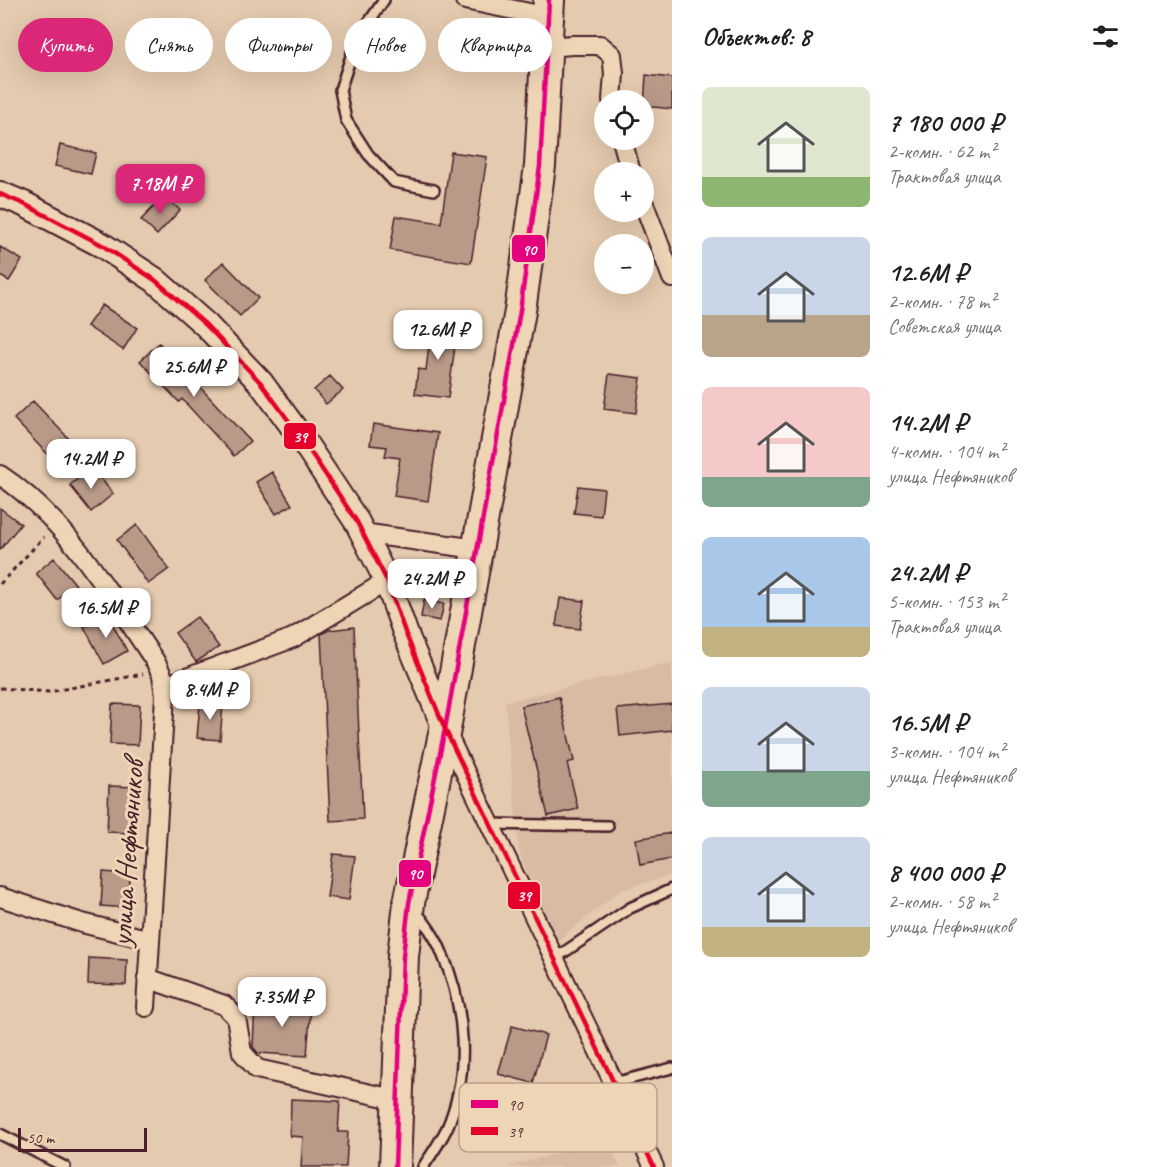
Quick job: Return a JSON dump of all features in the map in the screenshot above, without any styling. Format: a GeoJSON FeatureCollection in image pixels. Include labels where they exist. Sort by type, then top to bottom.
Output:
{"type":"FeatureCollection","features":[{"type":"Feature","properties":{"kind":"main road"},"geometry":{"type":"LineString","coordinates":[[395,1167],[403,956],[409,903],[445,729],[520,312],[540,166],[546,72]]}},
{"type":"Feature","properties":{"kind":"street"},"geometry":{"type":"LineString","coordinates":[[465,0],[549,8]]}},
{"type":"Feature","properties":{"kind":"street"},"geometry":{"type":"LineString","coordinates":[[552,47],[600,45],[612,55],[613,90]]}},
{"type":"Feature","properties":{"kind":"street"},"geometry":{"type":"LineString","coordinates":[[0,194],[102,245],[154,280],[206,325],[261,383],[302,439],[362,532],[387,581],[405,632],[445,729],[614,1083]]}},
{"type":"Feature","properties":{"kind":"street"},"geometry":{"type":"LineString","coordinates":[[651,222],[672,278]]}},
{"type":"Feature","properties":{"kind":"street"},"geometry":{"type":"LineString","coordinates":[[0,475],[33,498],[75,546],[155,661],[164,680],[293,638],[387,581]]}},
{"type":"Feature","properties":{"kind":"street"},"geometry":{"type":"LineString","coordinates":[[362,532],[477,549]]}},
{"type":"Feature","properties":{"kind":"street","name":"улица Нефтяников"},"geometry":{"type":"LineString","coordinates":[[146,1007],[164,680]]}},
{"type":"Feature","properties":{"kind":"street"},"geometry":{"type":"LineString","coordinates":[[0,897],[82,924],[150,940]]}},
{"type":"Feature","properties":{"kind":"street"},"geometry":{"type":"LineString","coordinates":[[147,978],[224,1005],[236,1017],[242,1052],[257,1069],[398,1100]]}},
{"type":"Feature","properties":{"kind":"street"},"geometry":{"type":"LineString","coordinates":[[647,1152],[654,1167]]}},
{"type":"Feature","properties":{"kind":"lane"},"geometry":{"type":"LineString","coordinates":[[384,0],[356,41],[340,90],[346,120],[368,154],[394,182],[434,190]]}},
{"type":"Feature","properties":{"kind":"lane"},"geometry":{"type":"LineString","coordinates":[[490,824],[609,826]]}},
{"type":"Feature","properties":{"kind":"lane"},"geometry":{"type":"LineString","coordinates":[[554,959],[630,908],[672,890]]}},
{"type":"Feature","properties":{"kind":"lane"},"geometry":{"type":"LineString","coordinates":[[409,903],[431,933],[442,953],[461,1023],[463,1048],[459,1083]]}},
{"type":"Feature","properties":{"kind":"lane"},"geometry":{"type":"LineString","coordinates":[[614,1083],[672,1068]]}},
{"type":"Feature","properties":{"kind":"lane"},"geometry":{"type":"LineString","coordinates":[[423,1167],[438,1145],[447,1126],[459,1083]]}},
{"type":"Feature","properties":{"kind":"lane"},"geometry":{"type":"LineString","coordinates":[[0,1134],[65,1167]]}},
{"type":"Feature","properties":{"kind":"path"},"geometry":{"type":"LineString","coordinates":[[0,584],[57,524]]}},
{"type":"Feature","properties":{"kind":"path"},"geometry":{"type":"LineString","coordinates":[[0,688],[49,692],[147,673],[164,680]]}},
{"type":"Feature","properties":{"kind":"shaded area"},"geometry":{"type":"Polygon","coordinates":[[[672,662],[672,875],[621,890],[556,942],[519,852],[505,702],[672,662]]]}},
{"type":"Feature","properties":{"kind":"shaded area"},"geometry":{"type":"Polygon","coordinates":[[[562,1152],[613,1152],[620,1167],[506,1167],[562,1152]]]}},
{"type":"Feature","properties":{"kind":"building"},"geometry":{"type":"Polygon","coordinates":[[[646,75],[672,78],[672,109],[654,107],[654,90],[645,90],[646,75]]]}},
{"type":"Feature","properties":{"kind":"building"},"geometry":{"type":"Polygon","coordinates":[[[60,145],[96,153],[91,174],[55,166],[60,145]]]}},
{"type":"Feature","properties":{"kind":"building"},"geometry":{"type":"Polygon","coordinates":[[[451,152],[487,157],[471,263],[390,250],[396,216],[441,223],[451,152]]]}},
{"type":"Feature","properties":{"kind":"building"},"geometry":{"type":"Polygon","coordinates":[[[164,196],[180,210],[157,235],[141,220],[164,196]]]}},
{"type":"Feature","properties":{"kind":"building"},"geometry":{"type":"Polygon","coordinates":[[[0,247],[22,260],[9,281],[0,276],[0,247]]]}},
{"type":"Feature","properties":{"kind":"building"},"geometry":{"type":"Polygon","coordinates":[[[223,262],[258,298],[240,316],[205,280],[223,262]]]}},
{"type":"Feature","properties":{"kind":"building"},"geometry":{"type":"Polygon","coordinates":[[[102,305],[137,328],[123,350],[87,326],[102,305]]]}},
{"type":"Feature","properties":{"kind":"building"},"geometry":{"type":"Polygon","coordinates":[[[432,321],[458,324],[448,398],[415,394],[418,369],[426,370],[432,321]]]}},
{"type":"Feature","properties":{"kind":"building"},"geometry":{"type":"Polygon","coordinates":[[[159,343],[250,441],[234,456],[182,399],[179,402],[140,361],[159,343]]]}},
{"type":"Feature","properties":{"kind":"building"},"geometry":{"type":"Polygon","coordinates":[[[609,374],[641,378],[636,413],[604,409],[609,374]]]}},
{"type":"Feature","properties":{"kind":"building"},"geometry":{"type":"Polygon","coordinates":[[[330,376],[343,390],[326,404],[314,390],[330,376]]]}},
{"type":"Feature","properties":{"kind":"building"},"geometry":{"type":"Polygon","coordinates":[[[33,401],[69,439],[50,457],[14,419],[33,401]]]}},
{"type":"Feature","properties":{"kind":"building"},"geometry":{"type":"Polygon","coordinates":[[[373,424],[438,433],[428,501],[394,496],[400,458],[385,456],[387,447],[370,445],[373,424]]]}},
{"type":"Feature","properties":{"kind":"building"},"geometry":{"type":"Polygon","coordinates":[[[92,467],[113,494],[91,512],[70,485],[92,467]]]}},
{"type":"Feature","properties":{"kind":"building"},"geometry":{"type":"Polygon","coordinates":[[[272,472],[292,505],[276,514],[256,482],[272,472]]]}},
{"type":"Feature","properties":{"kind":"building"},"geometry":{"type":"Polygon","coordinates":[[[578,486],[604,489],[601,516],[574,513],[578,486]]]}},
{"type":"Feature","properties":{"kind":"building"},"geometry":{"type":"Polygon","coordinates":[[[0,508],[21,524],[0,550],[0,508]]]}},
{"type":"Feature","properties":{"kind":"building"},"geometry":{"type":"Polygon","coordinates":[[[137,525],[169,569],[148,584],[117,540],[137,525]]]}},
{"type":"Feature","properties":{"kind":"building"},"geometry":{"type":"Polygon","coordinates":[[[54,558],[76,585],[57,600],[36,573],[54,558]]]}},
{"type":"Feature","properties":{"kind":"building"},"geometry":{"type":"Polygon","coordinates":[[[560,598],[584,601],[580,629],[556,626],[560,598]]]}},
{"type":"Feature","properties":{"kind":"building"},"geometry":{"type":"Polygon","coordinates":[[[424,600],[444,604],[440,621],[421,617],[424,600]]]}},
{"type":"Feature","properties":{"kind":"building"},"geometry":{"type":"Polygon","coordinates":[[[107,614],[127,651],[104,664],[84,627],[107,614]]]}},
{"type":"Feature","properties":{"kind":"building"},"geometry":{"type":"Polygon","coordinates":[[[197,617],[219,647],[196,662],[175,633],[197,617]]]}},
{"type":"Feature","properties":{"kind":"building"},"geometry":{"type":"Polygon","coordinates":[[[354,627],[363,819],[330,821],[321,634],[329,630],[354,627]]]}},
{"type":"Feature","properties":{"kind":"building"},"geometry":{"type":"Polygon","coordinates":[[[559,697],[574,761],[567,763],[578,809],[548,816],[521,706],[559,697]]]}},
{"type":"Feature","properties":{"kind":"building"},"geometry":{"type":"Polygon","coordinates":[[[200,703],[223,704],[220,740],[197,738],[200,703]]]}},
{"type":"Feature","properties":{"kind":"building"},"geometry":{"type":"Polygon","coordinates":[[[112,704],[140,705],[138,745],[110,744],[112,704]]]}},
{"type":"Feature","properties":{"kind":"building"},"geometry":{"type":"Polygon","coordinates":[[[672,704],[672,730],[620,736],[617,709],[672,704]]]}},
{"type":"Feature","properties":{"kind":"building"},"geometry":{"type":"Polygon","coordinates":[[[109,786],[134,787],[132,833],[107,832],[109,786]]]}},
{"type":"Feature","properties":{"kind":"building"},"geometry":{"type":"Polygon","coordinates":[[[672,833],[672,859],[640,865],[636,839],[672,833]]]}},
{"type":"Feature","properties":{"kind":"building"},"geometry":{"type":"Polygon","coordinates":[[[333,854],[355,856],[349,900],[327,897],[333,854]]]}},
{"type":"Feature","properties":{"kind":"building"},"geometry":{"type":"Polygon","coordinates":[[[103,872],[130,874],[129,908],[101,906],[103,872]]]}},
{"type":"Feature","properties":{"kind":"building"},"geometry":{"type":"Polygon","coordinates":[[[89,958],[127,960],[126,985],[88,984],[89,958]]]}},
{"type":"Feature","properties":{"kind":"building"},"geometry":{"type":"Polygon","coordinates":[[[255,1001],[311,1004],[307,1056],[258,1053],[253,1047],[255,1001]]]}},
{"type":"Feature","properties":{"kind":"building"},"geometry":{"type":"Polygon","coordinates":[[[512,1026],[546,1035],[533,1083],[498,1074],[512,1026]]]}},
{"type":"Feature","properties":{"kind":"building"},"geometry":{"type":"Polygon","coordinates":[[[291,1099],[340,1101],[338,1132],[348,1132],[346,1167],[301,1167],[303,1137],[290,1136],[291,1099]]]}},
{"type":"Feature","properties":{"kind":"transit line","name":"90"},"geometry":{"type":"LineString","coordinates":[[395,1167],[403,956],[409,903],[445,729],[520,311],[540,166],[549,0]]}},
{"type":"Feature","properties":{"kind":"transit line","name":"39"},"geometry":{"type":"LineString","coordinates":[[0,194],[102,245],[155,280],[206,325],[261,383],[302,439],[357,522],[387,581],[405,632],[445,729],[614,1083]]}},
{"type":"Feature","properties":{"kind":"transit line","name":"39"},"geometry":{"type":"LineString","coordinates":[[647,1152],[654,1167]]}}]}
